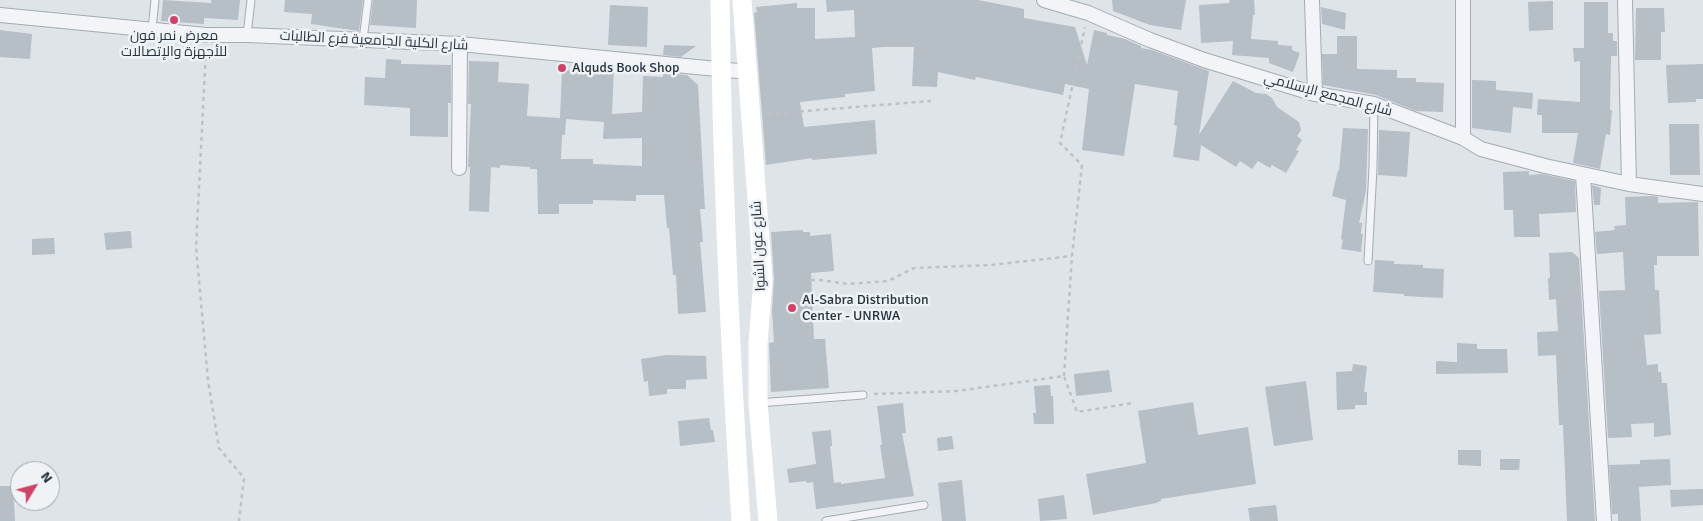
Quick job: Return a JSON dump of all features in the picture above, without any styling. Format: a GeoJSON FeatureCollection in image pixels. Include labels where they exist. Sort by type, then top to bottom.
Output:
{"type":"FeatureCollection","features":[{"type":"Feature","properties":{"kind":"main road"},"geometry":{"type":"LineString","coordinates":[[720,0],[733,395],[742,521]]}},
{"type":"Feature","properties":{"kind":"main road","name":"شارع عون الشوا"},"geometry":{"type":"LineString","coordinates":[[742,0],[763,280],[758,343],[758,403],[768,521]]}},
{"type":"Feature","properties":{"kind":"street","name":"شارع المجمع الإسلامي"},"geometry":{"type":"LineString","coordinates":[[1044,0],[1088,13],[1150,40],[1204,60],[1315,94],[1374,104],[1463,138],[1481,149],[1583,175],[1629,184],[1703,194]]}},
{"type":"Feature","properties":{"kind":"street"},"geometry":{"type":"LineString","coordinates":[[1312,0],[1315,94]]}},
{"type":"Feature","properties":{"kind":"street"},"geometry":{"type":"LineString","coordinates":[[1463,138],[1464,0]]}},
{"type":"Feature","properties":{"kind":"street"},"geometry":{"type":"LineString","coordinates":[[1625,0],[1629,184]]}},
{"type":"Feature","properties":{"kind":"street","name":"شارع الكلية الجامعية فرع الطالبات"},"geometry":{"type":"LineString","coordinates":[[0,15],[206,35],[460,44],[748,72]]}},
{"type":"Feature","properties":{"kind":"street"},"geometry":{"type":"LineString","coordinates":[[459,168],[460,44]]}},
{"type":"Feature","properties":{"kind":"street"},"geometry":{"type":"LineString","coordinates":[[1583,175],[1604,521]]}},
{"type":"Feature","properties":{"kind":"lane"},"geometry":{"type":"LineString","coordinates":[[152,29],[155,0]]}},
{"type":"Feature","properties":{"kind":"lane"},"geometry":{"type":"LineString","coordinates":[[247,35],[251,0]]}},
{"type":"Feature","properties":{"kind":"lane"},"geometry":{"type":"LineString","coordinates":[[362,40],[368,0]]}},
{"type":"Feature","properties":{"kind":"lane"},"geometry":{"type":"LineString","coordinates":[[1368,261],[1374,104]]}},
{"type":"Feature","properties":{"kind":"lane"},"geometry":{"type":"LineString","coordinates":[[758,403],[863,395]]}},
{"type":"Feature","properties":{"kind":"lane"},"geometry":{"type":"LineString","coordinates":[[826,521],[924,506]]}},
{"type":"Feature","properties":{"kind":"path"},"geometry":{"type":"LineString","coordinates":[[1088,13],[1060,143],[1082,165],[1072,256],[1064,376],[1077,412],[1133,403]]}},
{"type":"Feature","properties":{"kind":"path"},"geometry":{"type":"LineString","coordinates":[[206,35],[196,247],[208,380],[219,448],[244,478],[239,521]]}},
{"type":"Feature","properties":{"kind":"path"},"geometry":{"type":"LineString","coordinates":[[751,115],[931,101]]}},
{"type":"Feature","properties":{"kind":"path"},"geometry":{"type":"LineString","coordinates":[[763,280],[820,280],[848,284],[888,281],[914,268],[992,264],[1072,256]]}},
{"type":"Feature","properties":{"kind":"path"},"geometry":{"type":"LineString","coordinates":[[863,395],[957,391],[1064,376]]}},
{"type":"Feature","properties":{"kind":"building"},"geometry":{"type":"Polygon","coordinates":[[[163,0],[211,3],[211,0],[240,0],[238,20],[204,18],[204,24],[161,21],[163,0]]]}},
{"type":"Feature","properties":{"kind":"building"},"geometry":{"type":"Polygon","coordinates":[[[285,0],[363,0],[359,31],[311,24],[312,14],[284,12],[285,0]]]}},
{"type":"Feature","properties":{"kind":"building"},"geometry":{"type":"Polygon","coordinates":[[[373,0],[417,0],[416,28],[370,25],[373,0]]]}},
{"type":"Feature","properties":{"kind":"building"},"geometry":{"type":"Polygon","coordinates":[[[826,0],[978,0],[1024,9],[1024,18],[1075,27],[1087,65],[1094,30],[1107,33],[1107,35],[1125,39],[1141,46],[1141,48],[1152,50],[1209,71],[1199,135],[1233,81],[1256,93],[1266,94],[1272,98],[1277,107],[1299,122],[1301,130],[1297,136],[1302,140],[1296,150],[1299,151],[1286,173],[1272,165],[1270,168],[1258,161],[1252,169],[1240,161],[1236,167],[1201,145],[1199,161],[1173,157],[1177,126],[1174,125],[1178,91],[1135,84],[1124,156],[1082,150],[1089,89],[1065,84],[1063,95],[976,77],[975,80],[938,72],[937,87],[912,86],[914,47],[884,47],[872,48],[875,91],[845,94],[845,97],[800,102],[804,127],[875,120],[877,154],[812,160],[812,158],[766,165],[754,13],[757,12],[756,7],[797,3],[797,8],[815,8],[815,39],[855,37],[854,10],[827,12],[826,0]]]}},
{"type":"Feature","properties":{"kind":"building"},"geometry":{"type":"Polygon","coordinates":[[[1112,0],[1186,0],[1181,30],[1150,25],[1113,11],[1112,0]]]}},
{"type":"Feature","properties":{"kind":"building"},"geometry":{"type":"Polygon","coordinates":[[[1229,0],[1254,0],[1255,15],[1253,15],[1251,39],[1278,41],[1278,45],[1292,46],[1292,50],[1300,53],[1293,72],[1269,63],[1269,58],[1232,55],[1233,41],[1201,43],[1199,5],[1230,3],[1229,0]]]}},
{"type":"Feature","properties":{"kind":"building"},"geometry":{"type":"Polygon","coordinates":[[[1553,1],[1553,30],[1529,31],[1528,2],[1553,1]]]}},
{"type":"Feature","properties":{"kind":"building"},"geometry":{"type":"Polygon","coordinates":[[[1584,2],[1608,2],[1608,33],[1613,33],[1613,41],[1617,41],[1617,56],[1611,56],[1610,110],[1612,110],[1610,135],[1606,134],[1600,169],[1573,163],[1578,133],[1542,133],[1542,115],[1537,115],[1538,99],[1580,102],[1580,61],[1574,62],[1573,48],[1584,48],[1584,2]]]}},
{"type":"Feature","properties":{"kind":"building"},"geometry":{"type":"Polygon","coordinates":[[[610,5],[648,7],[647,47],[608,45],[610,5]]]}},
{"type":"Feature","properties":{"kind":"building"},"geometry":{"type":"Polygon","coordinates":[[[1321,7],[1346,13],[1345,30],[1322,24],[1321,7]]]}},
{"type":"Feature","properties":{"kind":"building"},"geometry":{"type":"Polygon","coordinates":[[[1636,8],[1664,8],[1665,32],[1661,32],[1661,60],[1635,60],[1636,8]]]}},
{"type":"Feature","properties":{"kind":"building"},"geometry":{"type":"Polygon","coordinates":[[[0,30],[32,34],[30,59],[0,57],[0,30]]]}},
{"type":"Feature","properties":{"kind":"building"},"geometry":{"type":"Polygon","coordinates":[[[1337,36],[1357,36],[1357,69],[1397,70],[1397,78],[1416,78],[1416,82],[1444,83],[1443,112],[1416,111],[1376,95],[1323,85],[1322,54],[1337,54],[1337,36]]]}},
{"type":"Feature","properties":{"kind":"building"},"geometry":{"type":"Polygon","coordinates":[[[664,45],[696,46],[681,57],[663,55],[664,45]]]}},
{"type":"Feature","properties":{"kind":"building"},"geometry":{"type":"Polygon","coordinates":[[[386,59],[401,60],[401,64],[451,65],[451,103],[448,103],[448,137],[410,136],[410,108],[364,105],[365,77],[385,78],[386,59]]]}},
{"type":"Feature","properties":{"kind":"building"},"geometry":{"type":"Polygon","coordinates":[[[469,61],[499,62],[498,82],[529,84],[527,116],[560,118],[562,70],[592,71],[592,67],[614,68],[612,114],[642,112],[643,76],[663,77],[663,73],[687,75],[698,85],[705,209],[700,209],[703,242],[700,242],[706,312],[678,314],[676,275],[673,275],[664,195],[636,195],[636,201],[593,200],[593,204],[559,204],[559,214],[538,214],[537,169],[500,165],[500,168],[491,167],[489,212],[469,211],[470,167],[468,167],[471,104],[468,104],[469,61]],[[566,119],[565,135],[562,135],[561,159],[593,159],[593,164],[642,166],[642,138],[603,139],[604,122],[566,119]]]}},
{"type":"Feature","properties":{"kind":"building"},"geometry":{"type":"Polygon","coordinates":[[[1703,64],[1703,99],[1696,99],[1696,102],[1668,103],[1666,65],[1703,64]]]}},
{"type":"Feature","properties":{"kind":"building"},"geometry":{"type":"Polygon","coordinates":[[[1472,80],[1496,81],[1496,90],[1533,93],[1532,109],[1513,107],[1511,133],[1472,128],[1472,80]]]}},
{"type":"Feature","properties":{"kind":"building"},"geometry":{"type":"Polygon","coordinates":[[[1669,124],[1699,124],[1700,175],[1670,175],[1669,124]]]}},
{"type":"Feature","properties":{"kind":"building"},"geometry":{"type":"Polygon","coordinates":[[[1343,128],[1368,129],[1366,191],[1359,223],[1362,223],[1361,234],[1363,234],[1361,252],[1341,249],[1346,200],[1332,196],[1339,171],[1343,128]]]}},
{"type":"Feature","properties":{"kind":"building"},"geometry":{"type":"Polygon","coordinates":[[[1379,130],[1410,132],[1407,177],[1378,175],[1379,130]]]}},
{"type":"Feature","properties":{"kind":"building"},"geometry":{"type":"Polygon","coordinates":[[[1529,171],[1529,175],[1542,174],[1575,181],[1576,212],[1539,214],[1540,237],[1514,237],[1513,210],[1504,210],[1503,172],[1529,171]]]}},
{"type":"Feature","properties":{"kind":"building"},"geometry":{"type":"Polygon","coordinates":[[[1592,185],[1601,188],[1600,205],[1594,205],[1592,185]]]}},
{"type":"Feature","properties":{"kind":"building"},"geometry":{"type":"Polygon","coordinates":[[[1625,197],[1658,197],[1658,203],[1698,202],[1699,256],[1657,256],[1657,265],[1654,265],[1655,290],[1659,290],[1661,334],[1644,335],[1647,365],[1658,364],[1658,372],[1661,372],[1662,383],[1667,383],[1671,435],[1654,437],[1654,423],[1631,424],[1632,437],[1608,438],[1599,291],[1625,290],[1623,252],[1597,254],[1595,232],[1615,230],[1614,226],[1626,225],[1625,197]]]}},
{"type":"Feature","properties":{"kind":"building"},"geometry":{"type":"Polygon","coordinates":[[[803,230],[803,232],[810,232],[810,236],[831,234],[834,271],[811,273],[814,339],[825,339],[829,388],[771,392],[769,343],[774,342],[772,311],[774,279],[771,232],[803,230]]]}},
{"type":"Feature","properties":{"kind":"building"},"geometry":{"type":"Polygon","coordinates":[[[131,231],[132,248],[106,250],[104,233],[131,231]]]}},
{"type":"Feature","properties":{"kind":"building"},"geometry":{"type":"Polygon","coordinates":[[[54,238],[55,254],[32,255],[32,239],[54,238]]]}},
{"type":"Feature","properties":{"kind":"building"},"geometry":{"type":"Polygon","coordinates":[[[1572,252],[1579,258],[1595,521],[1567,521],[1563,425],[1559,425],[1556,355],[1538,356],[1537,332],[1558,331],[1556,299],[1549,300],[1549,253],[1572,252]]]}},
{"type":"Feature","properties":{"kind":"building"},"geometry":{"type":"Polygon","coordinates":[[[1375,260],[1394,261],[1394,264],[1423,265],[1423,268],[1444,269],[1443,298],[1373,292],[1375,260]]]}},
{"type":"Feature","properties":{"kind":"building"},"geometry":{"type":"Polygon","coordinates":[[[1457,343],[1477,344],[1477,349],[1507,349],[1508,373],[1436,374],[1436,361],[1457,362],[1457,343]]]}},
{"type":"Feature","properties":{"kind":"building"},"geometry":{"type":"Polygon","coordinates":[[[667,355],[706,356],[707,379],[686,380],[686,389],[667,389],[667,394],[649,396],[648,381],[644,382],[641,359],[667,355]]]}},
{"type":"Feature","properties":{"kind":"building"},"geometry":{"type":"Polygon","coordinates":[[[1353,364],[1367,366],[1364,392],[1367,392],[1367,405],[1355,405],[1355,409],[1337,410],[1336,372],[1352,371],[1353,364]]]}},
{"type":"Feature","properties":{"kind":"building"},"geometry":{"type":"Polygon","coordinates":[[[1109,370],[1112,392],[1076,396],[1074,374],[1109,370]]]}},
{"type":"Feature","properties":{"kind":"building"},"geometry":{"type":"Polygon","coordinates":[[[1306,381],[1313,440],[1274,446],[1265,387],[1306,381]]]}},
{"type":"Feature","properties":{"kind":"building"},"geometry":{"type":"Polygon","coordinates":[[[1050,385],[1051,396],[1053,396],[1054,424],[1034,424],[1033,413],[1036,413],[1034,386],[1050,385]]]}},
{"type":"Feature","properties":{"kind":"building"},"geometry":{"type":"Polygon","coordinates":[[[1193,402],[1198,435],[1248,427],[1256,484],[1161,499],[1161,501],[1156,503],[1093,515],[1086,474],[1146,463],[1138,411],[1193,402]]]}},
{"type":"Feature","properties":{"kind":"building"},"geometry":{"type":"Polygon","coordinates":[[[903,403],[906,433],[902,433],[914,496],[816,509],[813,482],[789,483],[787,469],[816,464],[812,432],[831,430],[832,446],[830,446],[834,483],[841,482],[841,484],[885,478],[877,406],[903,403]]]}},
{"type":"Feature","properties":{"kind":"building"},"geometry":{"type":"Polygon","coordinates":[[[709,418],[715,442],[680,446],[678,421],[709,418]]]}},
{"type":"Feature","properties":{"kind":"building"},"geometry":{"type":"Polygon","coordinates":[[[952,436],[954,449],[938,451],[937,438],[952,436]]]}},
{"type":"Feature","properties":{"kind":"building"},"geometry":{"type":"Polygon","coordinates":[[[1458,450],[1481,450],[1481,466],[1458,465],[1458,450]]]}},
{"type":"Feature","properties":{"kind":"building"},"geometry":{"type":"Polygon","coordinates":[[[1500,459],[1520,459],[1519,470],[1500,470],[1500,459]]]}},
{"type":"Feature","properties":{"kind":"building"},"geometry":{"type":"Polygon","coordinates":[[[1670,459],[1671,485],[1639,487],[1641,521],[1618,521],[1618,514],[1612,514],[1609,465],[1640,464],[1640,460],[1670,459]]]}},
{"type":"Feature","properties":{"kind":"building"},"geometry":{"type":"Polygon","coordinates":[[[962,480],[966,521],[942,521],[938,483],[962,480]]]}},
{"type":"Feature","properties":{"kind":"building"},"geometry":{"type":"Polygon","coordinates":[[[0,486],[10,486],[10,511],[14,511],[15,521],[0,521],[0,486]]]}},
{"type":"Feature","properties":{"kind":"building"},"geometry":{"type":"Polygon","coordinates":[[[1703,489],[1703,505],[1671,507],[1670,490],[1703,489]]]}},
{"type":"Feature","properties":{"kind":"building"},"geometry":{"type":"Polygon","coordinates":[[[1064,495],[1067,519],[1040,521],[1038,499],[1064,495]]]}},
{"type":"Feature","properties":{"kind":"building"},"geometry":{"type":"Polygon","coordinates":[[[1276,505],[1278,521],[1250,521],[1248,508],[1276,505]]]}},
{"type":"Feature","properties":{"kind":"place","name":"معرض نمر فون للأجهزة والإتصالات"},"geometry":{"type":"Point","coordinates":[174,20]}},
{"type":"Feature","properties":{"kind":"place","name":"Alquds Book Shop"},"geometry":{"type":"Point","coordinates":[562,68]}},
{"type":"Feature","properties":{"kind":"place","name":"Al-Sabra Distribution Center - UNRWA"},"geometry":{"type":"Point","coordinates":[792,308]}}]}
